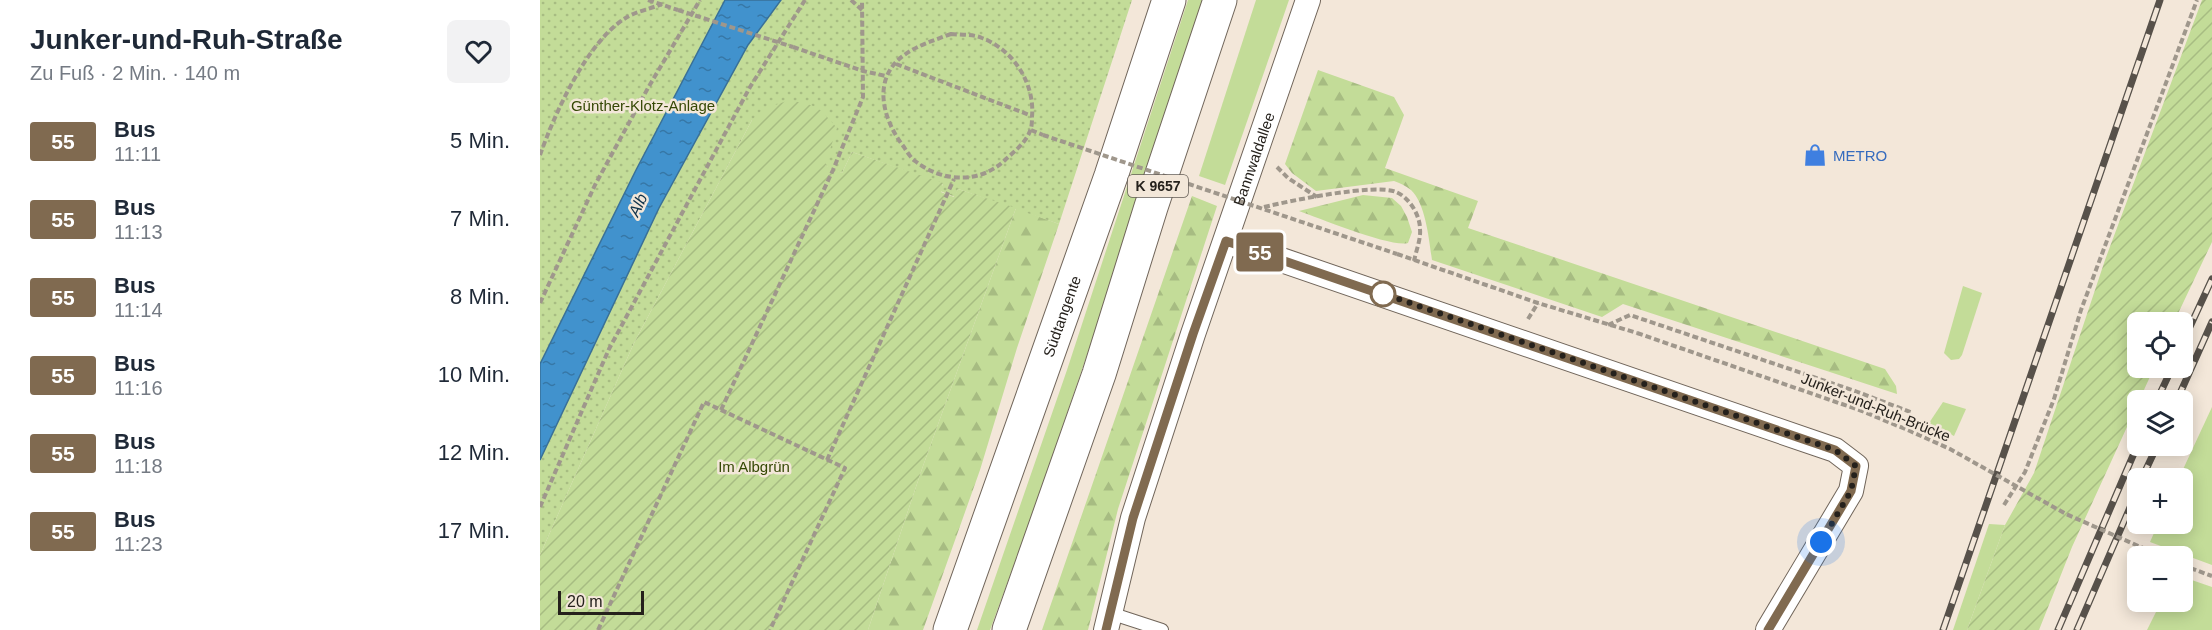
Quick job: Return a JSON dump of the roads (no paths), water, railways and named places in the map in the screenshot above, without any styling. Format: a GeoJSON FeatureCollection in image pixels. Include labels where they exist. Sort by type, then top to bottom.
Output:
{"type":"FeatureCollection","features":[{"type":"Feature","properties":{"kind":"highway","name":"Südtangente"},"geometry":{"type":"LineString","coordinates":[[950,630],[1111,176],[1169,0]]}},
{"type":"Feature","properties":{"kind":"highway","name":"K 9657"},"geometry":{"type":"LineString","coordinates":[[1009,630],[1099,374],[1151,207],[1220,0]]}},
{"type":"Feature","properties":{"kind":"street","name":"Bannwaldallee"},"geometry":{"type":"LineString","coordinates":[[1108,621],[1133,518],[1193,334],[1308,0]]}},
{"type":"Feature","properties":{"kind":"street"},"geometry":{"type":"LineString","coordinates":[[1226,241],[1835,450],[1856,466],[1851,491],[1768,630]]}},
{"type":"Feature","properties":{"kind":"lane"},"geometry":{"type":"LineString","coordinates":[[1108,621],[1162,630]]}},
{"type":"Feature","properties":{"kind":"water","name":"Alb"},"geometry":{"type":"Polygon","coordinates":[[[725,0],[781,0],[748,45],[659,208],[540,460],[540,364],[636,170],[725,0]]]}},
{"type":"Feature","properties":{"kind":"railway"},"geometry":{"type":"LineString","coordinates":[[1943,630],[2160,0]]}},
{"type":"Feature","properties":{"kind":"railway"},"geometry":{"type":"LineString","coordinates":[[2193,320],[2212,279]]}},
{"type":"Feature","properties":{"kind":"railway"},"geometry":{"type":"LineString","coordinates":[[2181,390],[2212,322]]}},
{"type":"Feature","properties":{"kind":"railway"},"geometry":{"type":"LineString","coordinates":[[2162,390],[2167,378]]}},
{"type":"Feature","properties":{"kind":"railway"},"geometry":{"type":"LineString","coordinates":[[2058,630],[2133,456]]}},
{"type":"Feature","properties":{"kind":"railway"},"geometry":{"type":"LineString","coordinates":[[2147,468],[2152,456]]}},
{"type":"Feature","properties":{"kind":"railway"},"geometry":{"type":"LineString","coordinates":[[2077,630],[2127,514]]}},
{"type":"Feature","properties":{"kind":"place","name":"METRO"},"geometry":{"type":"Point","coordinates":[1815,155]}},
{"type":"Feature","properties":{"kind":"park label","name":"Günther-Klotz-Anlage"},"geometry":{"type":"Point","coordinates":[643,105]}},
{"type":"Feature","properties":{"kind":"park label","name":"Im Albgrün"},"geometry":{"type":"Point","coordinates":[754,466]}}]}
